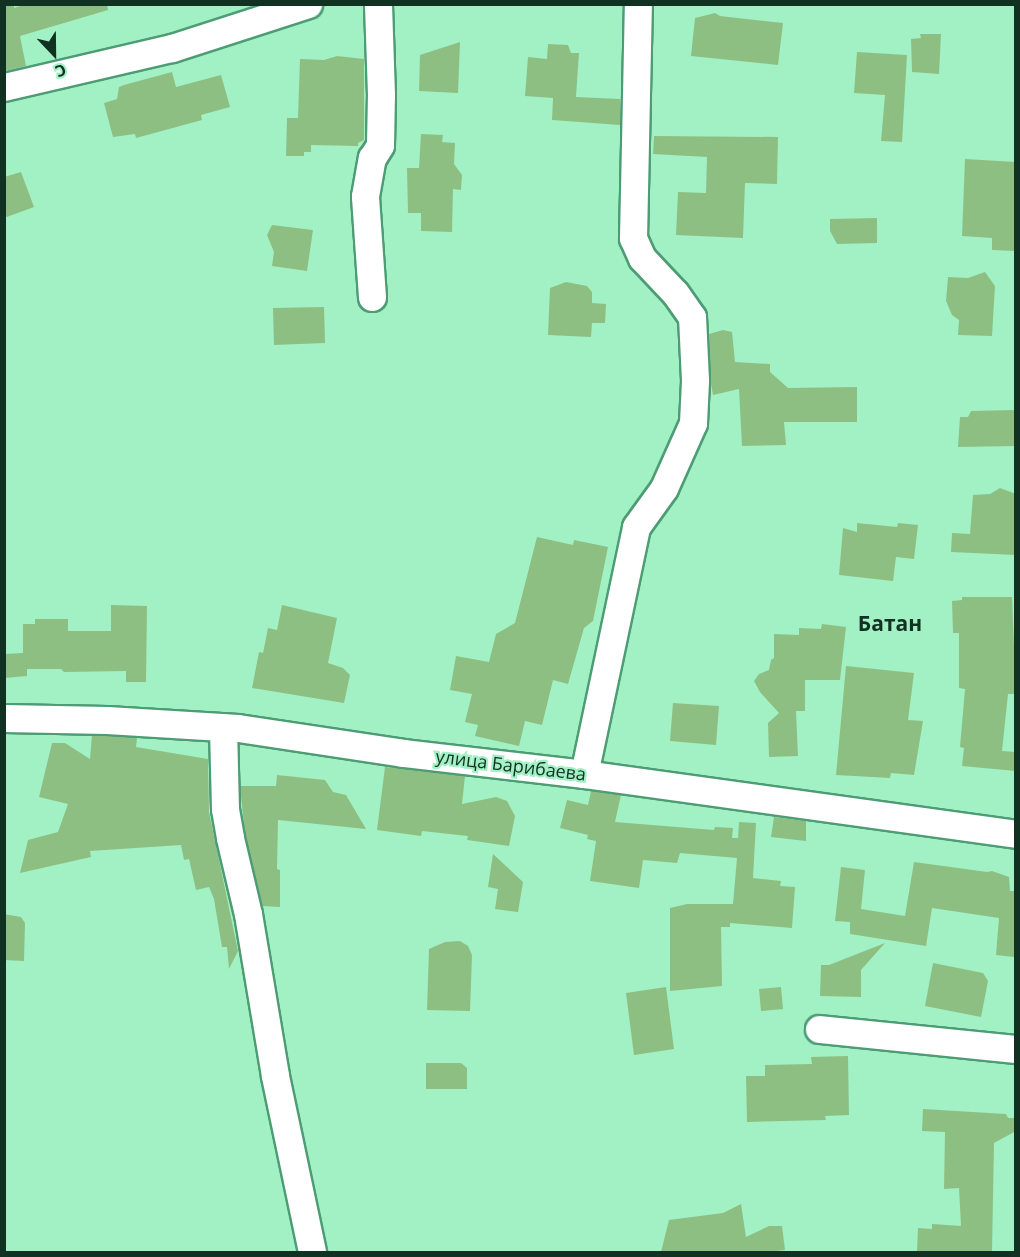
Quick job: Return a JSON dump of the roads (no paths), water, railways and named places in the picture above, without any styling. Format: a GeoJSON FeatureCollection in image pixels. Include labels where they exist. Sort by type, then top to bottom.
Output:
{"type":"FeatureCollection","features":[{"type":"Feature","properties":{"kind":"street"},"geometry":{"type":"LineString","coordinates":[[4,87],[172,48],[308,4]]}},
{"type":"Feature","properties":{"kind":"street"},"geometry":{"type":"LineString","coordinates":[[372,297],[365,195],[372,158],[380,145],[378,4]]}},
{"type":"Feature","properties":{"kind":"street"},"geometry":{"type":"LineString","coordinates":[[584,774],[636,527],[664,488],[693,423],[695,380],[692,317],[675,293],[642,258],[633,238],[638,4]]}},
{"type":"Feature","properties":{"kind":"street","name":"улица Барибаева"},"geometry":{"type":"LineString","coordinates":[[4,718],[223,727],[1016,834]]}},
{"type":"Feature","properties":{"kind":"street"},"geometry":{"type":"LineString","coordinates":[[223,727],[225,809],[248,914],[277,1087],[312,1252]]}},
{"type":"Feature","properties":{"kind":"street"},"geometry":{"type":"LineString","coordinates":[[819,1029],[1016,1049]]}},
{"type":"Feature","properties":{"kind":"district","name":"Батан"},"geometry":{"type":"Point","coordinates":[890,623]}}]}
